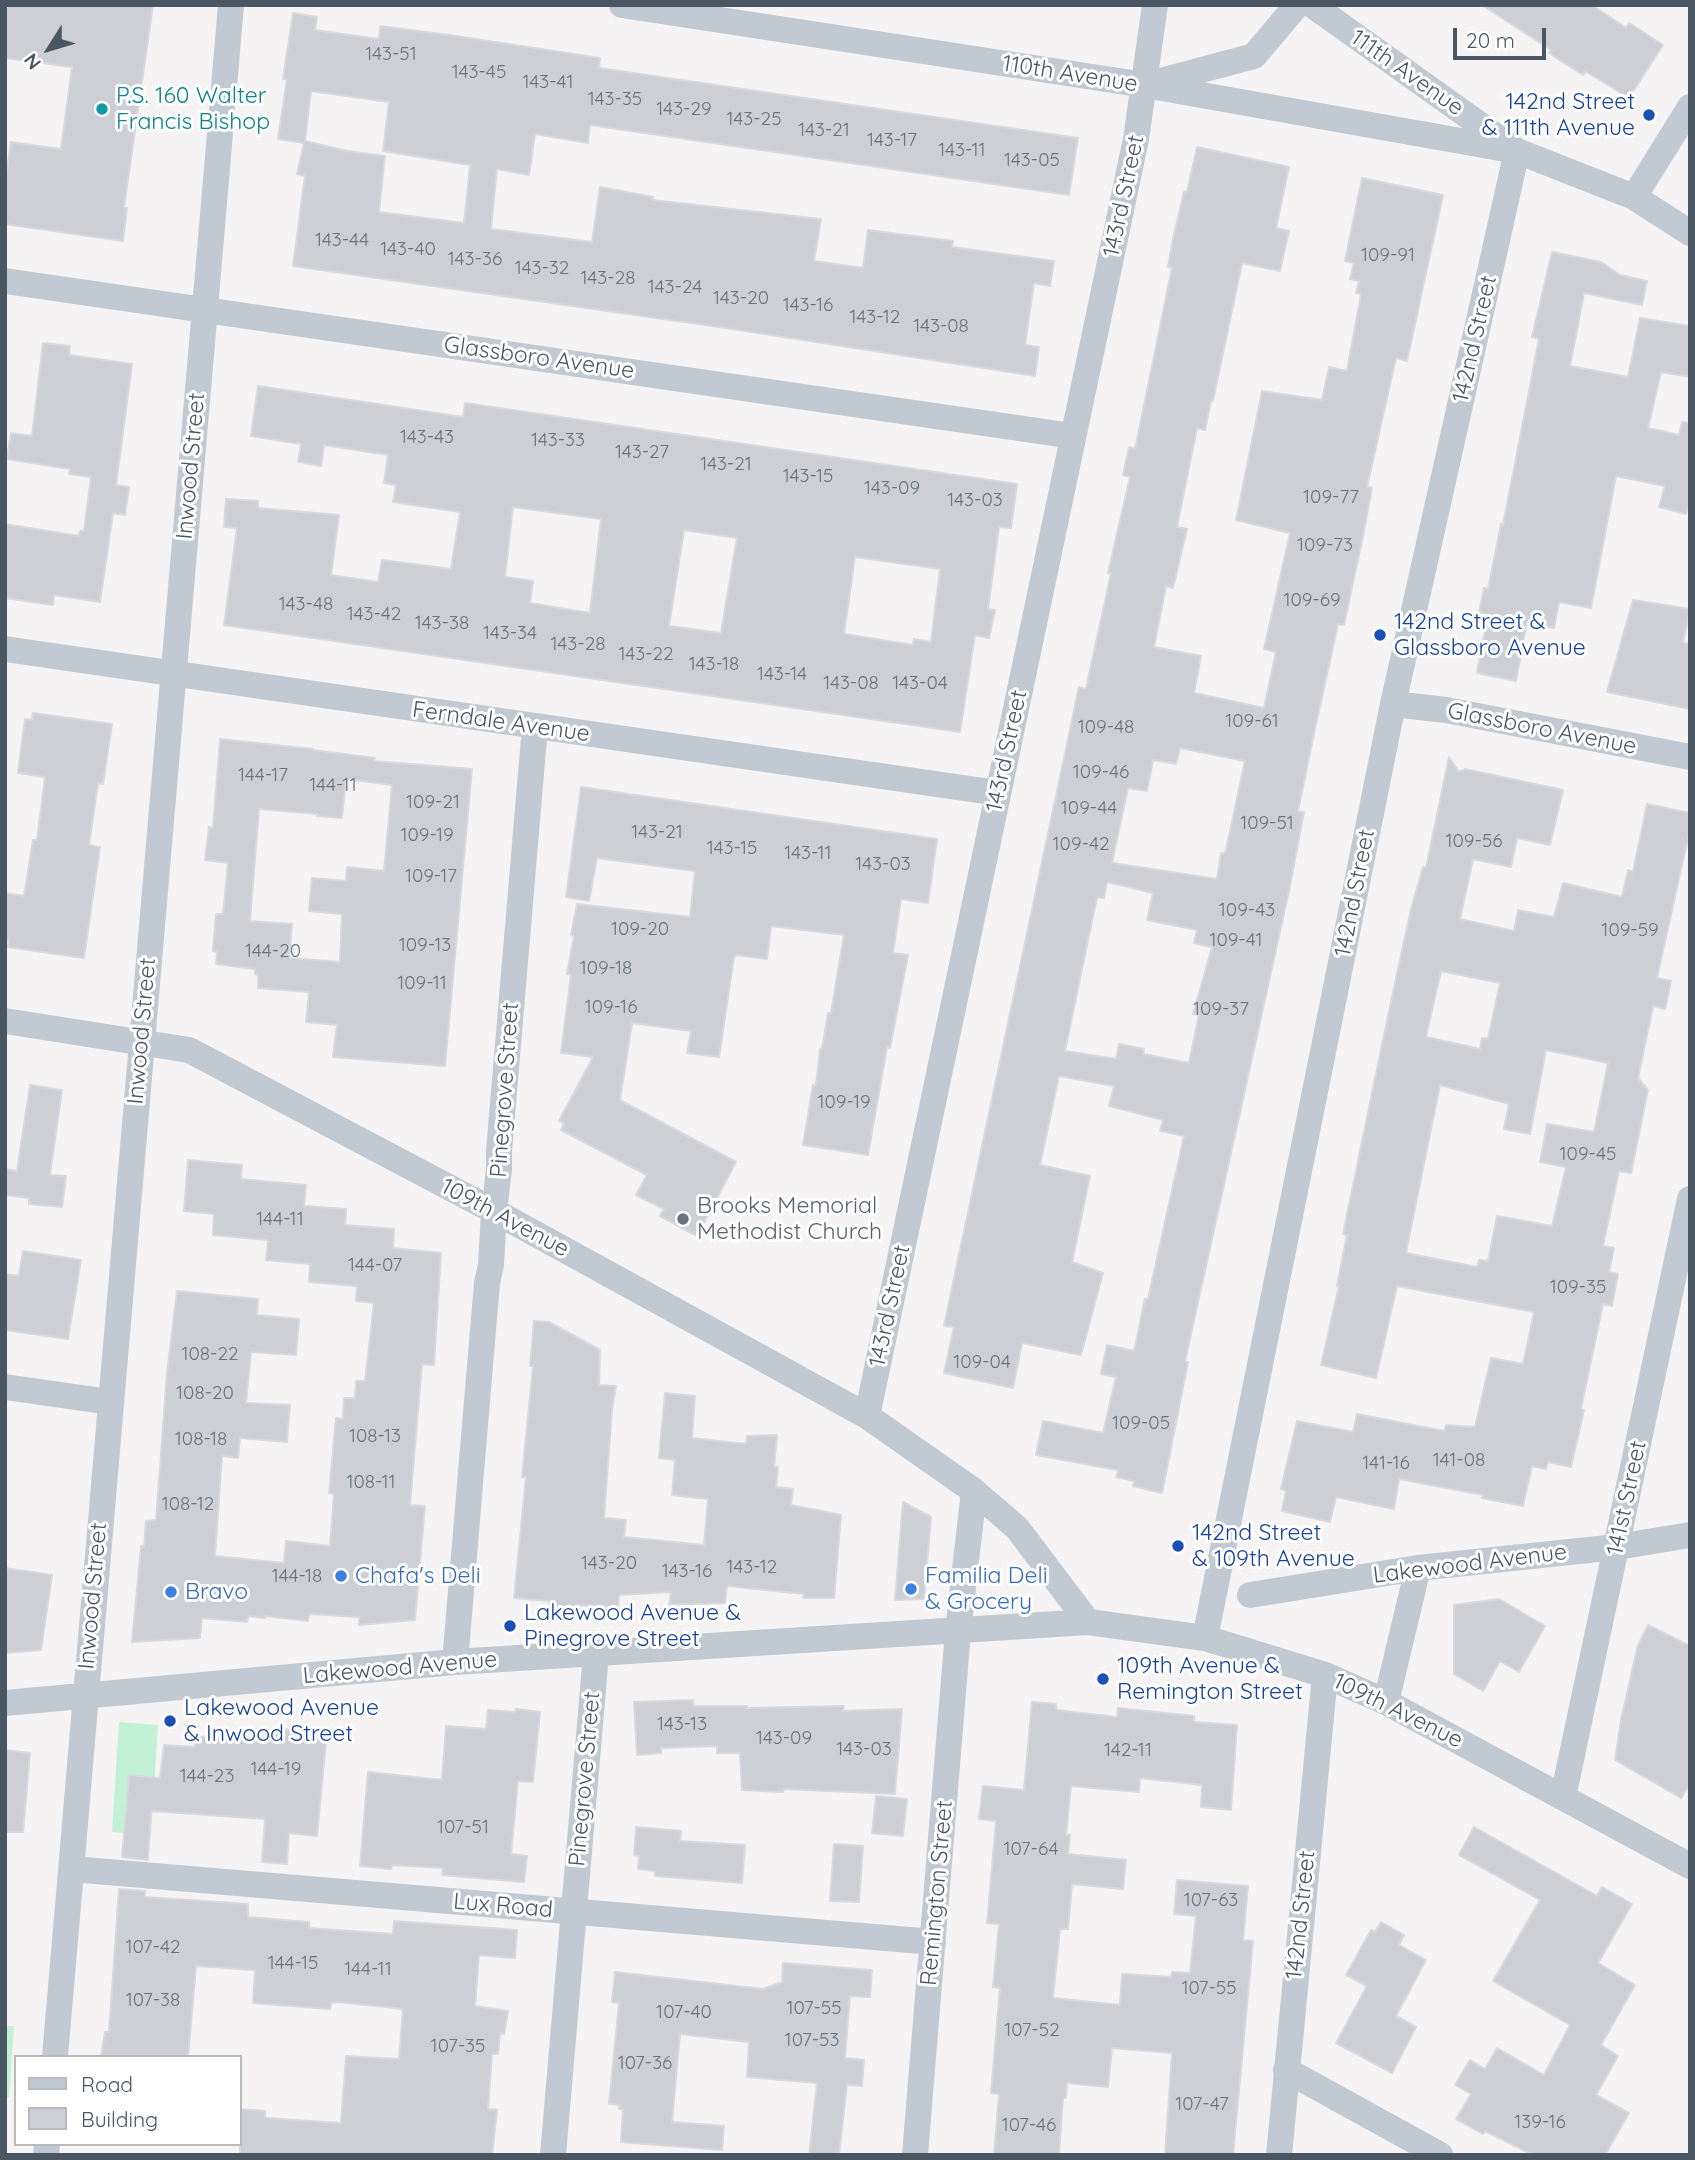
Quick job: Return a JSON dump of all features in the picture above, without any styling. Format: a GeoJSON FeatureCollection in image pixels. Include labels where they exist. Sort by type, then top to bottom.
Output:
{"type":"FeatureCollection","features":[{"type":"Feature","properties":{"kind":"street","name":"Inwood Street"},"geometry":{"type":"LineString","coordinates":[[55,2055],[231,5]]}},
{"type":"Feature","properties":{"kind":"street","name":"110th Avenue"},"geometry":{"type":"LineString","coordinates":[[622,5],[1144,85],[1517,151]]}},
{"type":"Feature","properties":{"kind":"street","name":"143rd Street"},"geometry":{"type":"LineString","coordinates":[[867,1416],[1136,139],[1155,5]]}},
{"type":"Feature","properties":{"kind":"street"},"geometry":{"type":"LineString","coordinates":[[1144,85],[1254,56],[1297,5]]}},
{"type":"Feature","properties":{"kind":"street","name":"111th Avenue"},"geometry":{"type":"LineString","coordinates":[[1312,5],[1517,151],[1634,197],[1690,233]]}},
{"type":"Feature","properties":{"kind":"street"},"geometry":{"type":"LineString","coordinates":[[1634,197],[1690,107]]}},
{"type":"Feature","properties":{"kind":"street","name":"142nd Street"},"geometry":{"type":"LineString","coordinates":[[1205,1638],[1393,704],[1517,151]]}},
{"type":"Feature","properties":{"kind":"street","name":"Glassboro Avenue"},"geometry":{"type":"LineString","coordinates":[[5,281],[1073,436]]}},
{"type":"Feature","properties":{"kind":"street","name":"Ferndale Avenue"},"geometry":{"type":"LineString","coordinates":[[5,649],[998,793]]}},
{"type":"Feature","properties":{"kind":"street","name":"Glassboro Avenue"},"geometry":{"type":"LineString","coordinates":[[1393,704],[1446,710],[1690,757]]}},
{"type":"Feature","properties":{"kind":"street","name":"Pinegrove Street"},"geometry":{"type":"LineString","coordinates":[[455,1662],[535,726]]}},
{"type":"Feature","properties":{"kind":"street","name":"109th Avenue"},"geometry":{"type":"LineString","coordinates":[[5,1021],[189,1050],[494,1211],[867,1416],[974,1491],[1017,1528],[1088,1622],[1205,1638],[1325,1675],[1386,1702],[1690,1866]]}},
{"type":"Feature","properties":{"kind":"street","name":"141st Street"},"geometry":{"type":"LineString","coordinates":[[1563,1797],[1690,1199]]}},
{"type":"Feature","properties":{"kind":"street"},"geometry":{"type":"LineString","coordinates":[[5,1387],[110,1402]]}},
{"type":"Feature","properties":{"kind":"street"},"geometry":{"type":"LineString","coordinates":[[958,1631],[974,1491]]}},
{"type":"Feature","properties":{"kind":"street","name":"Lakewood Avenue"},"geometry":{"type":"LineString","coordinates":[[1250,1595],[1418,1569],[1617,1547],[1690,1535]]}},
{"type":"Feature","properties":{"kind":"street"},"geometry":{"type":"LineString","coordinates":[[1386,1702],[1418,1569]]}},
{"type":"Feature","properties":{"kind":"street","name":"Lakewood Avenue"},"geometry":{"type":"LineString","coordinates":[[5,1703],[455,1662],[1088,1622]]}},
{"type":"Feature","properties":{"kind":"street","name":"Remington Street"},"geometry":{"type":"LineString","coordinates":[[915,2155],[958,1631]]}},
{"type":"Feature","properties":{"kind":"street","name":"Pinegrove Street"},"geometry":{"type":"LineString","coordinates":[[553,2155],[596,1654]]}},
{"type":"Feature","properties":{"kind":"street","name":"142nd Street"},"geometry":{"type":"LineString","coordinates":[[1279,2155],[1325,1675]]}},
{"type":"Feature","properties":{"kind":"street","name":"Lux Road"},"geometry":{"type":"LineString","coordinates":[[72,1869],[933,1942]]}},
{"type":"Feature","properties":{"kind":"street"},"geometry":{"type":"LineString","coordinates":[[1286,2070],[1440,2155]]}},
{"type":"Feature","properties":{"kind":"green space"},"geometry":{"type":"Polygon","coordinates":[[[119,1722],[158,1725],[151,1835],[112,1832],[119,1722]]]}},
{"type":"Feature","properties":{"kind":"green space"},"geometry":{"type":"Polygon","coordinates":[[[5,2026],[14,2026],[9,2097],[5,2097],[5,2026]]]}},
{"type":"Feature","properties":{"kind":"building","name":"P.S. 160 Walter Francis Bishop"},"geometry":{"type":"Polygon","coordinates":[[[5,5],[153,5],[124,207],[127,208],[123,241],[5,224],[5,184],[11,142],[61,149],[72,67],[5,58],[5,5]]]}},
{"type":"Feature","properties":{"kind":"building"},"geometry":{"type":"Polygon","coordinates":[[[1482,5],[1592,5],[1626,28],[1629,23],[1663,45],[1629,98],[1585,71],[1583,75],[1549,53],[1551,50],[1482,5]]]}},
{"type":"Feature","properties":{"kind":"building"},"geometry":{"type":"Polygon","coordinates":[[[293,13],[317,17],[315,30],[379,39],[380,26],[449,35],[600,58],[599,68],[1078,138],[1069,195],[590,125],[588,143],[535,134],[529,175],[497,169],[491,229],[592,242],[600,187],[653,197],[652,200],[821,219],[814,261],[863,268],[868,230],[953,241],[952,247],[1054,261],[1050,286],[1034,283],[1025,345],[1039,347],[1035,376],[726,328],[293,266],[305,176],[297,174],[304,143],[278,139],[287,79],[283,79],[293,13]],[[311,91],[305,141],[385,156],[379,212],[464,223],[470,165],[383,151],[389,102],[311,91]]]}},
{"type":"Feature","properties":{"kind":"building"},"geometry":{"type":"Polygon","coordinates":[[[1197,147],[1289,167],[1276,228],[1289,231],[1280,271],[1242,263],[1213,401],[1205,430],[1197,428],[1177,527],[1187,529],[1173,588],[1166,586],[1154,647],[1201,656],[1194,693],[1264,708],[1276,652],[1264,649],[1290,533],[1236,520],[1262,391],[1322,400],[1329,367],[1347,371],[1361,294],[1356,293],[1359,281],[1350,279],[1354,263],[1345,261],[1362,178],[1443,195],[1407,361],[1396,358],[1367,487],[1372,488],[1363,536],[1344,625],[1338,624],[1313,738],[1298,811],[1304,812],[1289,891],[1185,1361],[1188,1362],[1162,1493],[1133,1486],[1134,1481],[1116,1477],[1118,1470],[1036,1455],[1043,1421],[1103,1433],[1116,1377],[1101,1374],[1107,1345],[1134,1351],[1184,1136],[1160,1131],[1163,1120],[1109,1106],[1114,1086],[1059,1076],[1040,1165],[1090,1176],[1072,1262],[1103,1273],[1081,1355],[1022,1343],[1013,1388],[944,1373],[954,1327],[944,1326],[1079,687],[1086,689],[1111,573],[1108,573],[1130,477],[1123,475],[1129,447],[1135,449],[1172,268],[1168,267],[1173,239],[1184,192],[1187,192],[1197,147]],[[1180,748],[1176,764],[1153,760],[1147,791],[1128,788],[1112,863],[1217,879],[1221,853],[1225,854],[1245,761],[1180,748]],[[1107,882],[1104,898],[1097,897],[1065,1051],[1116,1059],[1119,1044],[1144,1049],[1143,1054],[1189,1063],[1199,1015],[1193,1014],[1212,947],[1194,943],[1197,930],[1147,920],[1153,893],[1107,882]]]}},
{"type":"Feature","properties":{"kind":"building"},"geometry":{"type":"Polygon","coordinates":[[[1552,252],[1601,262],[1620,275],[1647,281],[1642,305],[1584,293],[1570,366],[1628,377],[1640,318],[1690,326],[1690,377],[1661,372],[1648,428],[1679,435],[1682,422],[1690,423],[1690,501],[1686,514],[1659,507],[1665,486],[1616,476],[1591,608],[1559,602],[1554,628],[1527,622],[1516,681],[1477,673],[1488,615],[1479,613],[1484,588],[1488,589],[1501,524],[1503,525],[1539,339],[1532,337],[1552,252]]]}},
{"type":"Feature","properties":{"kind":"building"},"geometry":{"type":"Polygon","coordinates":[[[43,343],[70,346],[69,355],[132,364],[116,485],[129,487],[125,515],[113,513],[100,602],[54,595],[53,605],[5,598],[5,524],[79,536],[80,531],[84,531],[91,477],[69,474],[70,469],[7,459],[11,433],[32,436],[43,343]]]}},
{"type":"Feature","properties":{"kind":"building"},"geometry":{"type":"Polygon","coordinates":[[[258,386],[463,417],[465,403],[1017,484],[1011,528],[999,527],[988,609],[995,610],[989,638],[975,635],[960,732],[224,625],[237,528],[224,527],[226,499],[258,501],[258,508],[339,515],[331,575],[378,582],[382,560],[451,569],[460,512],[393,502],[396,485],[384,483],[388,455],[324,445],[321,466],[298,462],[301,444],[251,436],[258,386]],[[513,507],[505,577],[533,581],[530,603],[590,613],[601,519],[513,507]],[[684,530],[669,626],[721,633],[737,538],[684,530]],[[855,557],[844,634],[913,645],[914,639],[931,642],[940,569],[855,557]]]}},
{"type":"Feature","properties":{"kind":"building"},"geometry":{"type":"Polygon","coordinates":[[[1633,600],[1690,609],[1683,643],[1690,644],[1690,709],[1607,692],[1633,600]]]}},
{"type":"Feature","properties":{"kind":"building"},"geometry":{"type":"Polygon","coordinates":[[[33,713],[112,724],[103,784],[98,783],[89,845],[100,847],[84,958],[8,947],[9,940],[5,940],[5,893],[24,896],[33,840],[37,840],[45,777],[18,773],[25,719],[32,720],[33,713]]]}},
{"type":"Feature","properties":{"kind":"building"},"geometry":{"type":"Polygon","coordinates":[[[220,739],[313,749],[375,758],[374,761],[472,769],[445,1066],[333,1057],[337,1025],[306,1022],[309,992],[258,988],[255,969],[216,964],[217,952],[213,951],[216,914],[223,914],[228,863],[205,860],[209,827],[213,828],[220,739]],[[346,779],[342,818],[259,809],[250,921],[292,924],[289,958],[340,962],[342,914],[309,911],[312,878],[346,881],[347,867],[384,871],[392,785],[346,779]]]}},
{"type":"Feature","properties":{"kind":"building"},"geometry":{"type":"Polygon","coordinates":[[[1449,757],[1459,772],[1465,769],[1563,790],[1550,845],[1517,838],[1511,867],[1473,859],[1460,919],[1514,931],[1518,910],[1554,917],[1563,883],[1622,897],[1628,870],[1633,872],[1647,804],[1690,813],[1690,829],[1657,978],[1671,981],[1665,1009],[1653,1006],[1638,1078],[1648,1090],[1631,1173],[1619,1171],[1603,1246],[1614,1248],[1609,1272],[1618,1274],[1612,1306],[1603,1304],[1571,1467],[1548,1462],[1546,1469],[1532,1466],[1523,1506],[1482,1498],[1483,1495],[1399,1479],[1394,1509],[1336,1497],[1330,1522],[1282,1511],[1286,1491],[1281,1489],[1297,1421],[1353,1432],[1357,1414],[1444,1431],[1446,1425],[1475,1427],[1491,1358],[1523,1364],[1534,1312],[1397,1286],[1376,1378],[1321,1365],[1339,1286],[1347,1235],[1343,1234],[1389,1011],[1411,909],[1423,867],[1426,868],[1449,757]],[[1441,971],[1426,1037],[1480,1049],[1482,1038],[1488,1039],[1500,983],[1441,971]],[[1546,1050],[1530,1134],[1504,1129],[1509,1104],[1440,1085],[1406,1253],[1477,1267],[1479,1260],[1488,1261],[1497,1216],[1552,1226],[1566,1167],[1540,1162],[1547,1124],[1594,1132],[1608,1063],[1546,1050]]]}},
{"type":"Feature","properties":{"kind":"building"},"geometry":{"type":"Polygon","coordinates":[[[581,787],[937,839],[928,903],[901,899],[893,953],[908,955],[890,1048],[887,1047],[868,1155],[803,1145],[813,1085],[816,1085],[820,1049],[828,1013],[831,1013],[844,935],[771,926],[767,959],[737,955],[734,957],[719,1057],[687,1053],[691,1031],[632,1023],[620,1100],[736,1162],[697,1236],[660,1216],[664,1209],[636,1195],[647,1175],[561,1130],[564,1123],[559,1121],[593,1057],[561,1053],[571,975],[567,974],[574,936],[571,935],[577,904],[690,917],[695,871],[597,858],[589,901],[566,897],[581,787]]]}},
{"type":"Feature","properties":{"kind":"building"},"geometry":{"type":"Polygon","coordinates":[[[30,1085],[62,1090],[50,1175],[66,1176],[62,1207],[29,1204],[29,1198],[5,1195],[5,1169],[17,1171],[30,1085]]]}},
{"type":"Feature","properties":{"kind":"building"},"geometry":{"type":"Polygon","coordinates":[[[188,1160],[242,1165],[241,1179],[306,1185],[304,1206],[346,1209],[345,1225],[394,1229],[393,1248],[441,1253],[434,1365],[422,1364],[410,1505],[425,1506],[415,1620],[359,1625],[359,1617],[309,1614],[308,1621],[265,1616],[248,1616],[247,1622],[202,1618],[200,1638],[132,1642],[141,1546],[144,1546],[146,1521],[156,1520],[167,1373],[177,1291],[258,1299],[257,1315],[299,1319],[296,1355],[251,1352],[246,1403],[290,1405],[287,1442],[240,1438],[238,1458],[222,1456],[215,1556],[284,1563],[286,1541],[330,1546],[334,1494],[329,1493],[336,1418],[343,1419],[344,1398],[355,1398],[356,1381],[365,1381],[374,1303],[356,1301],[357,1286],[309,1282],[310,1264],[266,1260],[268,1240],[213,1235],[214,1214],[184,1211],[188,1160]]]}},
{"type":"Feature","properties":{"kind":"building"},"geometry":{"type":"Polygon","coordinates":[[[23,1251],[81,1260],[68,1339],[5,1330],[5,1274],[19,1276],[23,1251]]]}},
{"type":"Feature","properties":{"kind":"building"},"geometry":{"type":"Polygon","coordinates":[[[534,1321],[549,1322],[600,1350],[599,1385],[616,1386],[604,1518],[626,1520],[624,1537],[704,1545],[708,1499],[672,1495],[675,1460],[659,1458],[665,1393],[695,1396],[692,1438],[746,1444],[747,1436],[777,1435],[774,1467],[778,1467],[776,1487],[793,1489],[791,1505],[841,1515],[834,1598],[803,1598],[804,1594],[727,1586],[725,1603],[669,1605],[671,1592],[619,1595],[618,1608],[578,1605],[577,1612],[548,1609],[549,1601],[514,1598],[526,1477],[522,1477],[533,1366],[530,1366],[534,1321]]]}},
{"type":"Feature","properties":{"kind":"building"},"geometry":{"type":"Polygon","coordinates":[[[903,1502],[931,1517],[924,1599],[895,1600],[903,1502]]]}},
{"type":"Feature","properties":{"kind":"building"},"geometry":{"type":"Polygon","coordinates":[[[5,1568],[52,1575],[41,1650],[5,1653],[5,1568]]]}},
{"type":"Feature","properties":{"kind":"building"},"geometry":{"type":"Polygon","coordinates":[[[1499,1599],[1545,1626],[1519,1672],[1500,1661],[1483,1691],[1454,1674],[1454,1605],[1499,1599]]]}},
{"type":"Feature","properties":{"kind":"building"},"geometry":{"type":"Polygon","coordinates":[[[1648,1625],[1690,1646],[1690,1783],[1681,1798],[1615,1760],[1638,1645],[1648,1625]]]}},
{"type":"Feature","properties":{"kind":"building"},"geometry":{"type":"Polygon","coordinates":[[[693,1700],[694,1706],[844,1706],[843,1711],[902,1709],[895,1794],[742,1790],[740,1753],[717,1753],[717,1746],[661,1748],[661,1753],[637,1755],[634,1702],[693,1700]]]}},
{"type":"Feature","properties":{"kind":"building"},"geometry":{"type":"Polygon","coordinates":[[[1032,1702],[1056,1704],[1056,1710],[1117,1717],[1118,1708],[1194,1716],[1194,1722],[1237,1725],[1231,1810],[1201,1807],[1202,1785],[1140,1778],[1139,1792],[1071,1786],[1066,1835],[1070,1835],[1068,1854],[1126,1860],[1123,1889],[1072,1884],[1068,1929],[1060,1929],[1053,1998],[1120,2005],[1122,1974],[1171,1977],[1172,1972],[1190,1973],[1196,1916],[1174,1914],[1177,1880],[1248,1886],[1243,1940],[1253,1941],[1233,2155],[1165,2155],[1172,2053],[1112,2048],[1108,2087],[1067,2083],[1066,2098],[1063,2098],[1059,2155],[994,2155],[999,2094],[991,2093],[1000,1988],[993,1987],[999,1924],[987,1923],[996,1821],[979,1819],[983,1786],[1024,1790],[1032,1702]]]}},
{"type":"Feature","properties":{"kind":"building"},"geometry":{"type":"Polygon","coordinates":[[[516,1709],[540,1712],[533,1782],[518,1781],[511,1854],[527,1856],[524,1882],[442,1875],[443,1868],[392,1865],[391,1869],[360,1866],[368,1772],[442,1780],[446,1726],[486,1729],[488,1710],[516,1712],[516,1709]]]}},
{"type":"Feature","properties":{"kind":"building"},"geometry":{"type":"Polygon","coordinates":[[[274,1728],[327,1732],[317,1836],[289,1833],[287,1864],[262,1862],[265,1819],[151,1811],[148,1860],[122,1857],[129,1775],[160,1778],[164,1745],[195,1747],[196,1736],[264,1742],[265,1735],[273,1736],[274,1728]]]}},
{"type":"Feature","properties":{"kind":"building"},"geometry":{"type":"Polygon","coordinates":[[[5,1750],[30,1753],[23,1832],[5,1832],[5,1750]]]}},
{"type":"Feature","properties":{"kind":"building"},"geometry":{"type":"Polygon","coordinates":[[[876,1796],[907,1799],[903,1836],[872,1833],[876,1796]]]}},
{"type":"Feature","properties":{"kind":"building"},"geometry":{"type":"Polygon","coordinates":[[[636,1827],[681,1831],[680,1841],[745,1845],[742,1883],[655,1876],[655,1871],[638,1869],[639,1856],[634,1855],[636,1827]]]}},
{"type":"Feature","properties":{"kind":"building"},"geometry":{"type":"Polygon","coordinates":[[[1474,1827],[1597,1896],[1602,1887],[1632,1904],[1598,1963],[1635,1985],[1601,2045],[1618,2056],[1596,2095],[1629,2113],[1605,2155],[1533,2155],[1485,2131],[1483,2134],[1456,2119],[1471,2094],[1455,2085],[1470,2060],[1485,2069],[1497,2048],[1544,2075],[1570,2025],[1493,1981],[1540,1900],[1459,1855],[1474,1827]]]}},
{"type":"Feature","properties":{"kind":"building"},"geometry":{"type":"Polygon","coordinates":[[[834,1844],[863,1846],[859,1902],[830,1901],[834,1844]]]}},
{"type":"Feature","properties":{"kind":"building"},"geometry":{"type":"Polygon","coordinates":[[[119,1889],[145,1891],[145,1897],[248,1904],[248,1917],[309,1922],[309,1928],[393,1934],[394,1921],[517,1930],[515,1958],[479,1955],[475,2006],[508,2011],[504,2034],[500,2033],[498,2054],[492,2054],[488,2109],[497,2110],[492,2155],[240,2155],[242,2109],[265,2111],[265,2118],[341,2123],[346,2056],[399,2059],[403,2009],[338,2002],[331,2003],[330,2009],[253,2003],[255,1970],[196,1966],[188,2055],[101,2055],[105,2032],[109,2032],[119,1889]]]}},
{"type":"Feature","properties":{"kind":"building"},"geometry":{"type":"Polygon","coordinates":[[[1381,1922],[1404,1935],[1399,1945],[1426,1960],[1396,2016],[1416,2027],[1392,2073],[1336,2043],[1367,1986],[1346,1975],[1371,1930],[1375,1932],[1381,1922]]]}},
{"type":"Feature","properties":{"kind":"building"},"geometry":{"type":"Polygon","coordinates":[[[783,1963],[872,1970],[870,1997],[850,1996],[845,2058],[864,2060],[862,2086],[847,2085],[839,2155],[809,2155],[817,2083],[747,2077],[749,2042],[680,2034],[672,2122],[724,2126],[722,2150],[621,2142],[623,2109],[619,2109],[620,2105],[609,2104],[619,2003],[612,2002],[615,1972],[763,1989],[782,1982],[783,1963]]]}},
{"type":"Feature","properties":{"kind":"place","name":"P.S. 160 Walter Francis Bishop"},"geometry":{"type":"Point","coordinates":[102,109]}},
{"type":"Feature","properties":{"kind":"place","name":"142nd Street & 111th Avenue"},"geometry":{"type":"Point","coordinates":[1649,115]}},
{"type":"Feature","properties":{"kind":"place","name":"142nd Street & Glassboro Avenue"},"geometry":{"type":"Point","coordinates":[1380,635]}},
{"type":"Feature","properties":{"kind":"place","name":"Brooks Memorial Methodist Church"},"geometry":{"type":"Point","coordinates":[683,1219]}},
{"type":"Feature","properties":{"kind":"place","name":"142nd Street & 109th Avenue"},"geometry":{"type":"Point","coordinates":[1178,1546]}},
{"type":"Feature","properties":{"kind":"place","name":"Chafa's Deli"},"geometry":{"type":"Point","coordinates":[341,1576]}},
{"type":"Feature","properties":{"kind":"place","name":"Familia Deli & Grocery"},"geometry":{"type":"Point","coordinates":[911,1589]}},
{"type":"Feature","properties":{"kind":"place","name":"Bravo"},"geometry":{"type":"Point","coordinates":[171,1592]}},
{"type":"Feature","properties":{"kind":"place","name":"Lakewood Avenue & Pinegrove Street"},"geometry":{"type":"Point","coordinates":[510,1626]}},
{"type":"Feature","properties":{"kind":"place","name":"109th Avenue & Remington Street"},"geometry":{"type":"Point","coordinates":[1103,1679]}},
{"type":"Feature","properties":{"kind":"place","name":"Lakewood Avenue & Inwood Street"},"geometry":{"type":"Point","coordinates":[170,1721]}}]}
